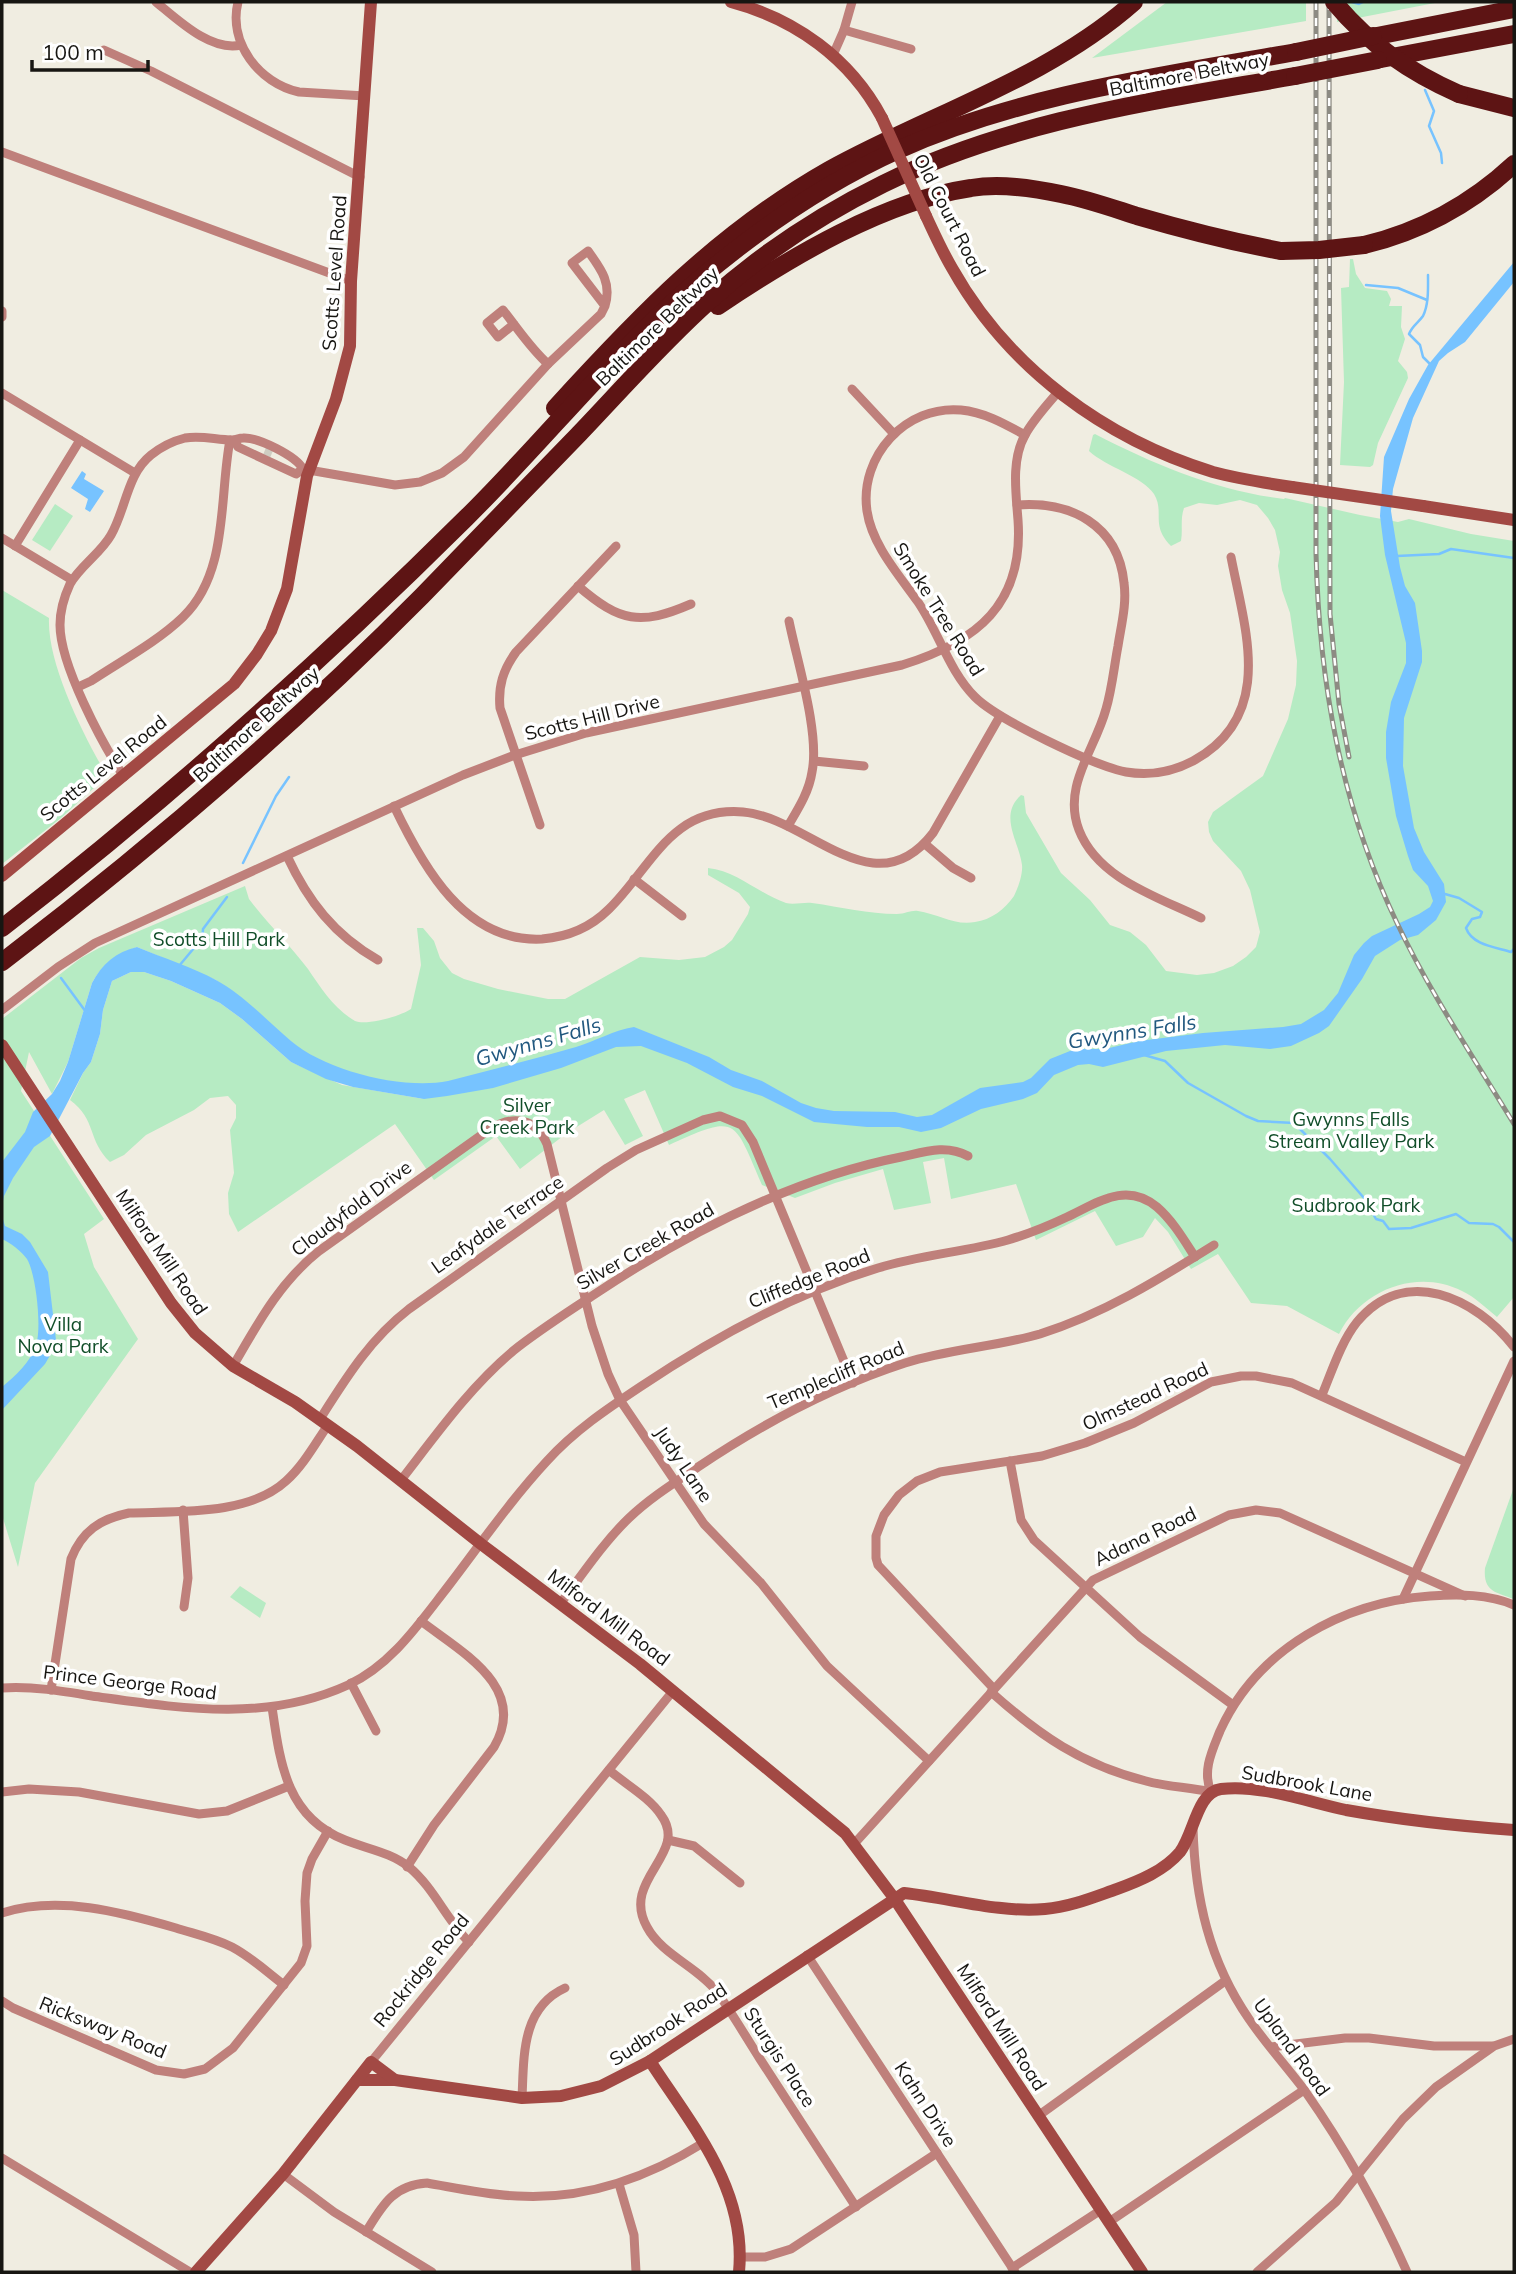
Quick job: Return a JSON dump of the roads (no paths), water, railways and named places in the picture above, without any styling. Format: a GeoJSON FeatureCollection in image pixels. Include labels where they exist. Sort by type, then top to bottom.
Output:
{"type":"FeatureCollection","features":[{"type":"Feature","properties":{"kind":"highway"},"geometry":{"type":"LineString","coordinates":[[400,580],[628,327],[715,247],[830,170],[1063,54],[1103,29],[1134,2]]}},
{"type":"Feature","properties":{"kind":"highway"},"geometry":{"type":"LineString","coordinates":[[1334,2],[1364,35],[1422,77],[1459,94],[1514,108]]}},
{"type":"Feature","properties":{"kind":"highway","name":"Baltimore Beltway"},"geometry":{"type":"LineString","coordinates":[[2,928],[109,844],[302,675],[467,518],[638,338],[695,283],[752,237],[811,197],[898,150],[1001,112],[1074,93],[1514,9]]}},
{"type":"Feature","properties":{"kind":"highway","name":"Baltimore Beltway"},"geometry":{"type":"LineString","coordinates":[[2,962],[143,852],[320,694],[495,522],[709,301],[765,256],[831,213],[924,165],[996,138],[1032,128],[1134,105],[1514,34]]}},
{"type":"Feature","properties":{"kind":"highway"},"geometry":{"type":"LineString","coordinates":[[654,355],[751,284],[834,237],[888,212],[971,188],[1026,188],[1061,194],[1209,236],[1281,251],[1319,250],[1364,245],[1393,238],[1437,220],[1487,188],[1514,164]]}},
{"type":"Feature","properties":{"kind":"main road","name":"Scotts Level Road"},"geometry":{"type":"LineString","coordinates":[[2,876],[228,689],[257,654],[271,631],[287,589],[306,470],[336,399],[350,346],[351,281],[371,2]]}},
{"type":"Feature","properties":{"kind":"main road","name":"Old Court Road"},"geometry":{"type":"LineString","coordinates":[[731,2],[778,19],[807,35],[833,55],[860,84],[881,118],[952,268],[974,302],[1018,355],[1058,392],[1114,430],[1139,444],[1216,472],[1292,487],[1514,520]]}},
{"type":"Feature","properties":{"kind":"main road","name":"Milford Mill Road"},"geometry":{"type":"LineString","coordinates":[[2,1045],[181,1318],[209,1347],[233,1366],[324,1422],[401,1479],[481,1544],[674,1691],[832,1822],[854,1844],[894,1898],[1142,2272]]}},
{"type":"Feature","properties":{"kind":"main road","name":"Sudbrook Lane"},"geometry":{"type":"LineString","coordinates":[[1211,1792],[1241,1788],[1347,1810],[1431,1823],[1514,1830]]}},
{"type":"Feature","properties":{"kind":"main road"},"geometry":{"type":"LineString","coordinates":[[894,1898],[904,1893],[997,1907],[1046,1909],[1136,1882],[1175,1857],[1194,1828],[1199,1809],[1211,1792]]}},
{"type":"Feature","properties":{"kind":"main road","name":"Sudbrook Road"},"geometry":{"type":"LineString","coordinates":[[357,2080],[395,2080],[522,2098],[561,2096],[592,2089],[616,2080],[650,2061],[894,1898]]}},
{"type":"Feature","properties":{"kind":"main road"},"geometry":{"type":"LineString","coordinates":[[650,2061],[720,2171],[730,2193],[736,2214],[740,2257],[738,2272]]}},
{"type":"Feature","properties":{"kind":"main road","name":"Sudbrook Road"},"geometry":{"type":"LineString","coordinates":[[371,2062],[395,2080]]}},
{"type":"Feature","properties":{"kind":"main road","name":"Rockridge Road"},"geometry":{"type":"LineString","coordinates":[[196,2272],[283,2174],[371,2062]]}},
{"type":"Feature","properties":{"kind":"street"},"geometry":{"type":"LineString","coordinates":[[156,2],[193,31],[223,46],[241,45]]}},
{"type":"Feature","properties":{"kind":"street"},"geometry":{"type":"LineString","coordinates":[[238,2],[237,26],[241,45],[261,72],[289,90],[365,96]]}},
{"type":"Feature","properties":{"kind":"street"},"geometry":{"type":"LineString","coordinates":[[833,55],[852,2]]}},
{"type":"Feature","properties":{"kind":"street"},"geometry":{"type":"LineString","coordinates":[[844,30],[911,49]]}},
{"type":"Feature","properties":{"kind":"street"},"geometry":{"type":"LineString","coordinates":[[104,50],[360,177]]}},
{"type":"Feature","properties":{"kind":"street"},"geometry":{"type":"LineString","coordinates":[[2,152],[351,281]]}},
{"type":"Feature","properties":{"kind":"street"},"geometry":{"type":"LineString","coordinates":[[232,440],[238,447],[296,474],[306,470],[395,485],[433,478],[464,457],[548,365],[601,314],[605,306],[608,292],[606,277],[588,251],[572,263],[605,306]]}},
{"type":"Feature","properties":{"kind":"street"},"geometry":{"type":"LineString","coordinates":[[2,312],[2,317]]}},
{"type":"Feature","properties":{"kind":"street"},"geometry":{"type":"LineString","coordinates":[[514,324],[548,365]]}},
{"type":"Feature","properties":{"kind":"street"},"geometry":{"type":"LineString","coordinates":[[852,389],[894,434]]}},
{"type":"Feature","properties":{"kind":"street","name":"Scotts Hill Drive"},"geometry":{"type":"LineString","coordinates":[[2,1010],[58,967],[95,943],[394,806],[514,755],[586,733],[902,665],[943,649],[983,623],[999,606],[1015,573],[1018,555],[1016,472],[1025,435],[1058,392]]}},
{"type":"Feature","properties":{"kind":"street"},"geometry":{"type":"LineString","coordinates":[[2,393],[135,473]]}},
{"type":"Feature","properties":{"kind":"street","name":"Smoke Tree Road"},"geometry":{"type":"LineString","coordinates":[[1025,435],[989,417],[961,410],[930,414],[905,425],[882,448],[869,472],[866,497],[867,512],[877,541],[921,607],[943,649],[966,686],[982,703],[1000,716],[1086,758],[1126,772],[1155,773],[1197,759],[1231,728],[1246,697],[1250,679],[1250,660],[1231,557]]}},
{"type":"Feature","properties":{"kind":"street"},"geometry":{"type":"LineString","coordinates":[[124,777],[102,741],[78,687],[60,628],[61,610],[72,580],[111,536],[124,508],[135,473],[152,455],[173,442],[195,437],[250,439],[271,446],[306,470]]}},
{"type":"Feature","properties":{"kind":"street"},"geometry":{"type":"LineString","coordinates":[[250,439],[280,457],[287,456]]}},
{"type":"Feature","properties":{"kind":"street"},"geometry":{"type":"LineString","coordinates":[[15,546],[80,440]]}},
{"type":"Feature","properties":{"kind":"street"},"geometry":{"type":"LineString","coordinates":[[78,687],[170,628],[196,601],[214,562],[232,440]]}},
{"type":"Feature","properties":{"kind":"street"},"geometry":{"type":"LineString","coordinates":[[1017,505],[1057,506],[1088,519],[1106,537],[1122,569],[1124,604],[1111,692],[1099,731],[1077,778],[1074,802],[1078,829],[1091,853],[1119,877],[1201,918]]}},
{"type":"Feature","properties":{"kind":"street"},"geometry":{"type":"LineString","coordinates":[[2,538],[72,580]]}},
{"type":"Feature","properties":{"kind":"street"},"geometry":{"type":"LineString","coordinates":[[540,825],[500,708],[503,673],[516,652],[617,546]]}},
{"type":"Feature","properties":{"kind":"street"},"geometry":{"type":"LineString","coordinates":[[578,586],[606,609],[632,618],[658,616],[691,604]]}},
{"type":"Feature","properties":{"kind":"street"},"geometry":{"type":"LineString","coordinates":[[788,826],[808,786],[814,761],[812,731],[789,621]]}},
{"type":"Feature","properties":{"kind":"street"},"geometry":{"type":"LineString","coordinates":[[394,806],[420,856],[446,892],[474,919],[504,934],[521,938],[553,938],[583,928],[608,910],[671,835],[717,813],[744,812],[770,818],[862,862],[883,863],[893,860],[925,844],[1000,716]]}},
{"type":"Feature","properties":{"kind":"street"},"geometry":{"type":"LineString","coordinates":[[814,761],[864,766]]}},
{"type":"Feature","properties":{"kind":"street"},"geometry":{"type":"LineString","coordinates":[[925,844],[953,868],[971,878]]}},
{"type":"Feature","properties":{"kind":"street"},"geometry":{"type":"LineString","coordinates":[[287,856],[306,894],[318,911],[348,941],[378,960]]}},
{"type":"Feature","properties":{"kind":"street"},"geometry":{"type":"LineString","coordinates":[[634,879],[682,916]]}},
{"type":"Feature","properties":{"kind":"street","name":"Leafydale Terrace"},"geometry":{"type":"LineString","coordinates":[[51,1690],[71,1559],[90,1529],[112,1517],[129,1513],[236,1506],[263,1496],[285,1481],[324,1422],[364,1353],[385,1328],[623,1157],[649,1143],[720,1116],[736,1121],[747,1131],[776,1197]]}},
{"type":"Feature","properties":{"kind":"street","name":"Cloudyfold Drive"},"geometry":{"type":"LineString","coordinates":[[233,1366],[277,1292],[306,1261],[490,1129],[506,1121],[524,1121]]}},
{"type":"Feature","properties":{"kind":"street","name":"Judy Lane"},"geometry":{"type":"LineString","coordinates":[[524,1121],[539,1130],[544,1137],[598,1347],[620,1400],[704,1524],[767,1590],[827,1666],[929,1762]]}},
{"type":"Feature","properties":{"kind":"street","name":"Silver Creek Road"},"geometry":{"type":"LineString","coordinates":[[401,1479],[455,1410],[493,1369],[533,1336],[585,1300],[684,1240],[830,1175],[889,1159],[944,1149],[956,1149],[968,1156]]}},
{"type":"Feature","properties":{"kind":"street","name":"Cliffedge Road"},"geometry":{"type":"LineString","coordinates":[[481,1544],[547,1460],[578,1431],[620,1400],[722,1335],[816,1292],[900,1261],[969,1250],[1015,1238],[1115,1195],[1141,1198],[1158,1208],[1195,1257]]}},
{"type":"Feature","properties":{"kind":"street"},"geometry":{"type":"LineString","coordinates":[[776,1197],[853,1382]]}},
{"type":"Feature","properties":{"kind":"street","name":"Templecliff Road"},"geometry":{"type":"LineString","coordinates":[[560,1604],[629,1518],[675,1482],[760,1428],[853,1382],[908,1362],[1012,1341],[1066,1325],[1122,1300],[1214,1245]]}},
{"type":"Feature","properties":{"kind":"street"},"geometry":{"type":"LineString","coordinates":[[1321,1395],[1357,1322],[1371,1309],[1400,1294],[1423,1291],[1457,1299],[1507,1338],[1514,1347]]}},
{"type":"Feature","properties":{"kind":"street"},"geometry":{"type":"LineString","coordinates":[[1403,1599],[1514,1361]]}},
{"type":"Feature","properties":{"kind":"street","name":"Olmstead Road"},"geometry":{"type":"LineString","coordinates":[[993,1690],[926,1613],[882,1571],[876,1558],[876,1536],[884,1515],[907,1487],[927,1476],[1052,1453],[1111,1434],[1197,1388],[1241,1376],[1275,1378],[1321,1395],[1466,1462]]}},
{"type":"Feature","properties":{"kind":"street"},"geometry":{"type":"LineString","coordinates":[[1010,1461],[1017,1507],[1027,1530],[1140,1637],[1233,1705]]}},
{"type":"Feature","properties":{"kind":"street"},"geometry":{"type":"LineString","coordinates":[[183,1510],[188,1578],[184,1607]]}},
{"type":"Feature","properties":{"kind":"street","name":"Adana Road"},"geometry":{"type":"LineString","coordinates":[[854,1844],[1093,1580],[1217,1520],[1244,1511],[1280,1513],[1465,1595]]}},
{"type":"Feature","properties":{"kind":"street","name":"Prince George Road"},"geometry":{"type":"LineString","coordinates":[[2,1688],[51,1690],[212,1710],[272,1707],[317,1697],[351,1683],[387,1659],[421,1621],[481,1544]]}},
{"type":"Feature","properties":{"kind":"street"},"geometry":{"type":"LineString","coordinates":[[1211,1792],[1205,1779],[1214,1746],[1233,1705],[1276,1657],[1315,1629],[1352,1612],[1403,1599],[1465,1595],[1491,1598],[1514,1605]]}},
{"type":"Feature","properties":{"kind":"street"},"geometry":{"type":"LineString","coordinates":[[407,1867],[447,1807],[500,1738],[505,1718],[499,1691],[489,1675],[421,1621]]}},
{"type":"Feature","properties":{"kind":"street"},"geometry":{"type":"LineString","coordinates":[[351,1683],[376,1731]]}},
{"type":"Feature","properties":{"kind":"street"},"geometry":{"type":"LineString","coordinates":[[993,1690],[1050,1741],[1099,1766],[1149,1782],[1211,1792]]}},
{"type":"Feature","properties":{"kind":"street","name":"Rockridge Road"},"geometry":{"type":"LineString","coordinates":[[371,2062],[674,1691]]}},
{"type":"Feature","properties":{"kind":"street"},"geometry":{"type":"LineString","coordinates":[[272,1707],[279,1752],[289,1786],[309,1816],[341,1839],[385,1853],[407,1867],[429,1888],[448,1918],[469,1941]]}},
{"type":"Feature","properties":{"kind":"street"},"geometry":{"type":"LineString","coordinates":[[608,1770],[657,1809],[666,1823],[668,1840],[694,1846],[740,1883]]}},
{"type":"Feature","properties":{"kind":"street"},"geometry":{"type":"LineString","coordinates":[[2,1792],[29,1789],[79,1792],[199,1814],[227,1811],[289,1786]]}},
{"type":"Feature","properties":{"kind":"street","name":"Upland Road"},"geometry":{"type":"LineString","coordinates":[[1194,1828],[1194,1863],[1202,1917],[1226,1981],[1250,2021],[1304,2090],[1359,2176],[1407,2272]]}},
{"type":"Feature","properties":{"kind":"street","name":"Ricksway Road"},"geometry":{"type":"LineString","coordinates":[[2,2001],[156,2070],[184,2074],[205,2069],[225,2056],[295,1971],[305,1954],[307,1873],[328,1832]]}},
{"type":"Feature","properties":{"kind":"street","name":"Sturgis Place"},"geometry":{"type":"LineString","coordinates":[[668,1840],[641,1894],[644,1921],[653,1937],[713,1988],[856,2207]]}},
{"type":"Feature","properties":{"kind":"street"},"geometry":{"type":"LineString","coordinates":[[1175,1857],[1182,1857],[1194,1863]]}},
{"type":"Feature","properties":{"kind":"street"},"geometry":{"type":"LineString","coordinates":[[2,1913],[26,1907],[46,1906],[124,1913],[218,1941],[248,1957],[284,1985]]}},
{"type":"Feature","properties":{"kind":"street","name":"Kahn Drive"},"geometry":{"type":"LineString","coordinates":[[807,1955],[1014,2270]]}},
{"type":"Feature","properties":{"kind":"street"},"geometry":{"type":"LineString","coordinates":[[1038,2116],[1226,1981]]}},
{"type":"Feature","properties":{"kind":"street"},"geometry":{"type":"LineString","coordinates":[[522,2098],[525,2047],[531,2023],[542,2003],[565,1988]]}},
{"type":"Feature","properties":{"kind":"street"},"geometry":{"type":"LineString","coordinates":[[1271,2047],[1345,2038],[1369,2038],[1434,2046],[1494,2046]]}},
{"type":"Feature","properties":{"kind":"street"},"geometry":{"type":"LineString","coordinates":[[1257,2272],[1311,2226],[1359,2176],[1389,2136],[1422,2099],[1446,2078],[1494,2046],[1514,2039]]}},
{"type":"Feature","properties":{"kind":"street"},"geometry":{"type":"LineString","coordinates":[[1014,2270],[1105,2216],[1304,2090]]}},
{"type":"Feature","properties":{"kind":"street"},"geometry":{"type":"LineString","coordinates":[[366,2232],[390,2196],[415,2184],[427,2183],[515,2196],[580,2192],[619,2184],[660,2168],[703,2143]]}},
{"type":"Feature","properties":{"kind":"street"},"geometry":{"type":"LineString","coordinates":[[740,2257],[765,2257],[782,2253],[937,2154]]}},
{"type":"Feature","properties":{"kind":"street"},"geometry":{"type":"LineString","coordinates":[[2,2158],[190,2272]]}},
{"type":"Feature","properties":{"kind":"street"},"geometry":{"type":"LineString","coordinates":[[283,2174],[319,2202],[432,2272]]}},
{"type":"Feature","properties":{"kind":"street"},"geometry":{"type":"LineString","coordinates":[[619,2184],[634,2235],[636,2272]]}},
{"type":"Feature","properties":{"kind":"water","name":"Gwynns Falls"},"geometry":{"type":"Polygon","coordinates":[[[1514,262],[1514,282],[1465,342],[1439,361],[1413,418],[1393,489],[1391,511],[1400,567],[1405,586],[1415,603],[1422,651],[1422,662],[1404,718],[1403,766],[1414,828],[1424,852],[1444,884],[1446,902],[1436,920],[1418,935],[1400,940],[1375,956],[1329,1026],[1319,1033],[1291,1046],[1270,1049],[1225,1045],[1166,1051],[1103,1067],[1078,1065],[1054,1075],[1037,1093],[1023,1099],[981,1109],[941,1128],[921,1132],[899,1127],[814,1122],[762,1096],[733,1087],[687,1063],[641,1046],[616,1047],[561,1068],[493,1088],[447,1096],[424,1099],[353,1087],[326,1079],[291,1062],[220,1003],[171,981],[144,972],[131,972],[112,981],[91,1062],[50,1136],[34,1147],[13,1178],[2,1206],[2,1162],[25,1132],[33,1112],[52,1094],[60,1081],[92,983],[110,960],[137,947],[227,986],[306,1052],[366,1076],[409,1083],[448,1081],[576,1047],[634,1027],[709,1057],[731,1070],[762,1081],[801,1103],[816,1108],[895,1112],[917,1117],[932,1115],[980,1088],[1023,1082],[1031,1078],[1050,1059],[1075,1049],[1105,1049],[1139,1041],[1203,1033],[1283,1027],[1301,1024],[1324,1010],[1338,993],[1354,955],[1364,943],[1372,936],[1419,914],[1430,907],[1433,901],[1428,886],[1413,870],[1408,856],[1396,816],[1386,758],[1386,732],[1391,702],[1406,663],[1406,643],[1385,555],[1380,516],[1384,457],[1409,399],[1428,365],[1514,262]]]}},
{"type":"Feature","properties":{"kind":"water"},"geometry":{"type":"Polygon","coordinates":[[[82,471],[86,474],[84,479],[104,491],[90,512],[85,509],[88,499],[71,488],[82,471]]]}},
{"type":"Feature","properties":{"kind":"water"},"geometry":{"type":"Polygon","coordinates":[[[2,1216],[5,1226],[22,1234],[30,1242],[48,1272],[56,1340],[45,1364],[2,1410],[2,1387],[26,1363],[36,1345],[38,1314],[30,1266],[22,1253],[2,1239],[2,1216]]]}},
{"type":"Feature","properties":{"kind":"waterway"},"geometry":{"type":"LineString","coordinates":[[1352,2],[1363,2]]}},
{"type":"Feature","properties":{"kind":"waterway"},"geometry":{"type":"LineString","coordinates":[[1425,90],[1434,111],[1429,126],[1441,153],[1442,163]]}},
{"type":"Feature","properties":{"kind":"waterway"},"geometry":{"type":"LineString","coordinates":[[1428,275],[1425,311],[1409,334],[1420,345],[1423,357],[1431,365]]}},
{"type":"Feature","properties":{"kind":"waterway"},"geometry":{"type":"LineString","coordinates":[[1366,285],[1398,288],[1427,300]]}},
{"type":"Feature","properties":{"kind":"waterway"},"geometry":{"type":"LineString","coordinates":[[1397,556],[1439,554],[1451,549],[1514,558]]}},
{"type":"Feature","properties":{"kind":"waterway"},"geometry":{"type":"LineString","coordinates":[[243,863],[276,796],[289,777]]}},
{"type":"Feature","properties":{"kind":"waterway"},"geometry":{"type":"LineString","coordinates":[[1445,894],[1459,898],[1482,912],[1480,917],[1472,919],[1466,928],[1473,938],[1511,952],[1514,949]]}},
{"type":"Feature","properties":{"kind":"waterway"},"geometry":{"type":"LineString","coordinates":[[179,966],[194,948],[202,944],[203,929],[227,897]]}},
{"type":"Feature","properties":{"kind":"waterway"},"geometry":{"type":"LineString","coordinates":[[61,978],[86,1012]]}},
{"type":"Feature","properties":{"kind":"waterway"},"geometry":{"type":"LineString","coordinates":[[1144,1055],[1165,1061],[1188,1083],[1246,1116],[1258,1121],[1294,1123],[1364,1198],[1376,1219],[1383,1221],[1389,1229],[1411,1228],[1456,1214],[1469,1223],[1493,1224],[1514,1242]]}},
{"type":"Feature","properties":{"kind":"tunnel"},"geometry":{"type":"LineString","coordinates":[[265,450],[272,453]]}},
{"type":"Feature","properties":{"kind":"railway"},"geometry":{"type":"LineString","coordinates":[[1316,2],[1316,553],[1328,696],[1337,743],[1361,834],[1397,923],[1453,1025],[1514,1124]]}},
{"type":"Feature","properties":{"kind":"railway"},"geometry":{"type":"LineString","coordinates":[[1329,2],[1330,614],[1339,704],[1349,757]]}},
{"type":"Feature","properties":{"kind":"park label","name":"Scotts Hill Park"},"geometry":{"type":"Point","coordinates":[219,939]}},
{"type":"Feature","properties":{"kind":"park label","name":"Silver Creek Park"},"geometry":{"type":"Point","coordinates":[527,1116]}},
{"type":"Feature","properties":{"kind":"park label","name":"Gwynns Falls Stream Valley Park"},"geometry":{"type":"Point","coordinates":[1351,1130]}},
{"type":"Feature","properties":{"kind":"park label","name":"Sudbrook Park"},"geometry":{"type":"Point","coordinates":[1356,1205]}},
{"type":"Feature","properties":{"kind":"park label","name":"Villa Nova Park"},"geometry":{"type":"Point","coordinates":[63,1335]}}]}
